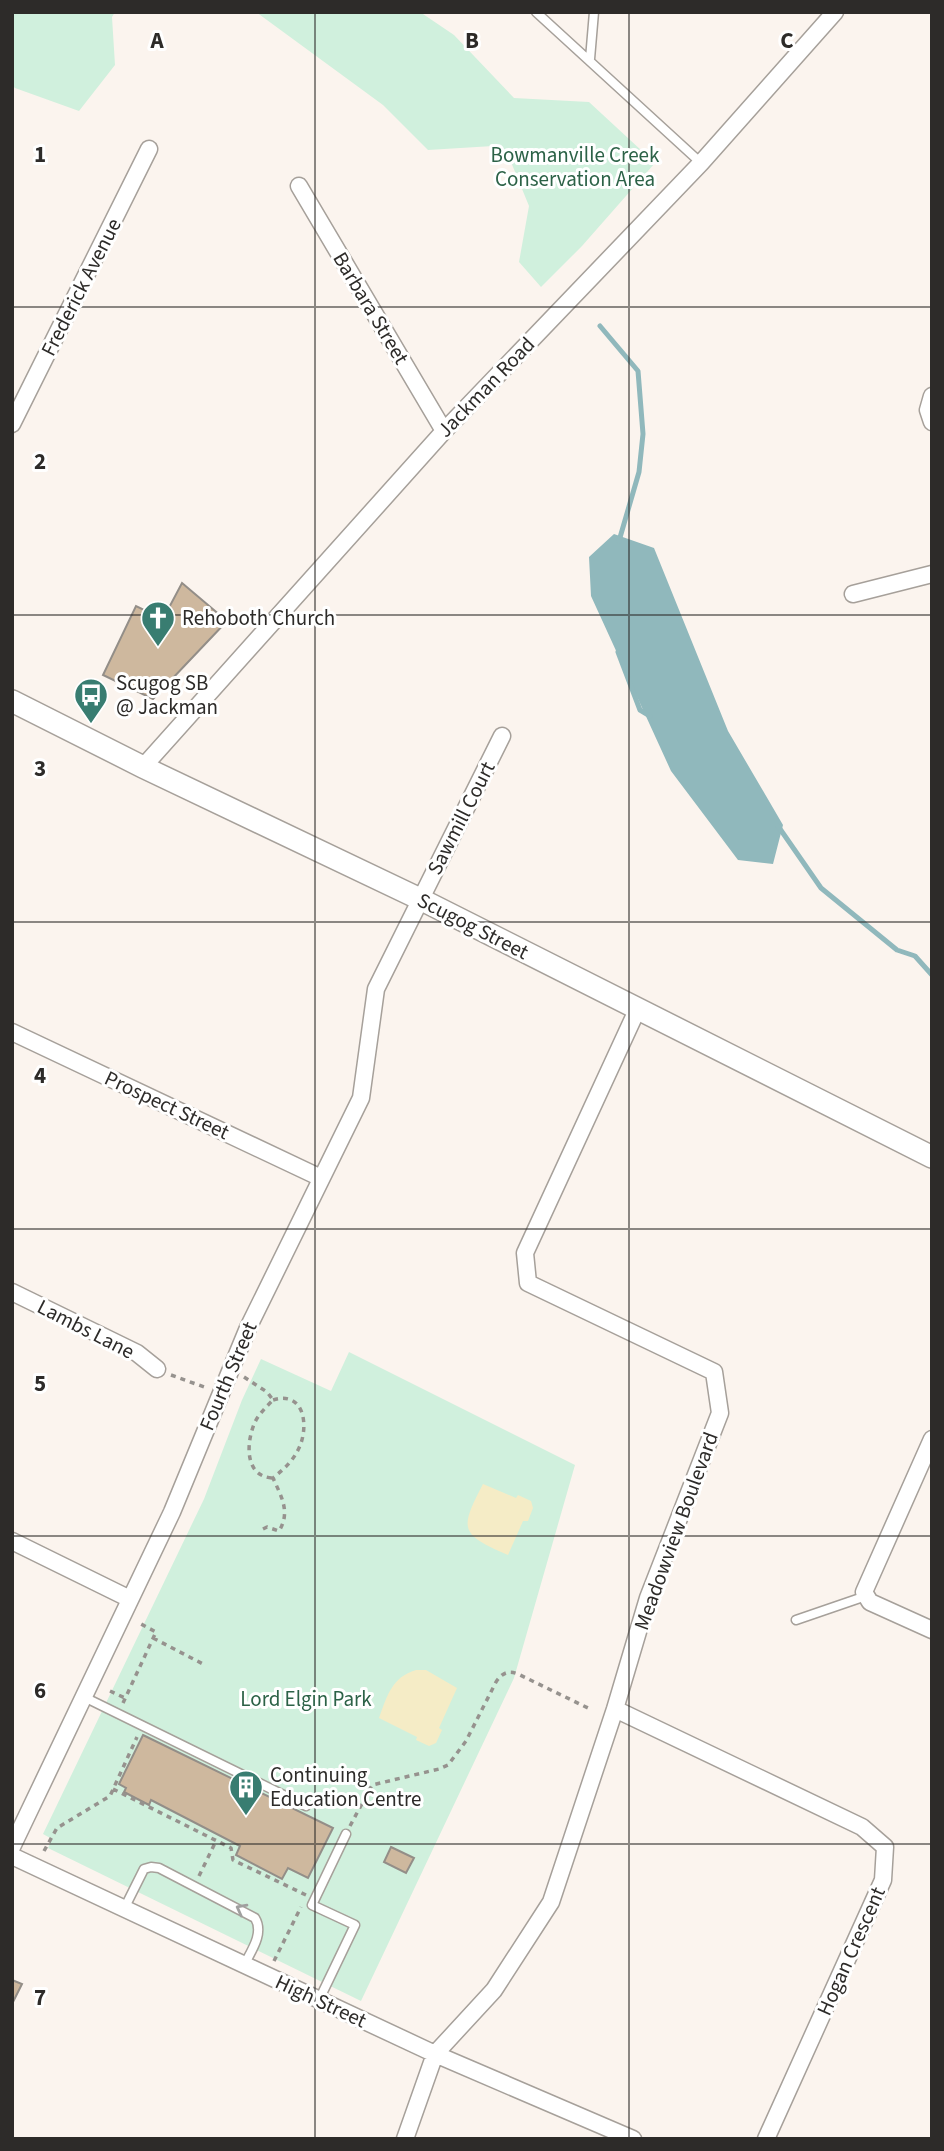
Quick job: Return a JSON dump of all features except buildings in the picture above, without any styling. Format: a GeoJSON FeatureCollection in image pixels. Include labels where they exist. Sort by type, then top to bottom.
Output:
{"type":"FeatureCollection","features":[{"type":"Feature","properties":{"kind":"street","name":"Jackman Road"},"geometry":{"type":"LineString","coordinates":[[143,767],[443,431],[701,163],[835,12]]}},
{"type":"Feature","properties":{"kind":"street","name":"Frederick Avenue"},"geometry":{"type":"LineString","coordinates":[[12,424],[149,149]]}},
{"type":"Feature","properties":{"kind":"street","name":"Barbara Street"},"geometry":{"type":"LineString","coordinates":[[299,186],[443,431]]}},
{"type":"Feature","properties":{"kind":"street"},"geometry":{"type":"LineString","coordinates":[[932,396],[928,410],[932,422]]}},
{"type":"Feature","properties":{"kind":"street"},"geometry":{"type":"LineString","coordinates":[[853,594],[932,574]]}},
{"type":"Feature","properties":{"kind":"street","name":"Scugog Street"},"geometry":{"type":"LineString","coordinates":[[12,701],[419,899],[932,1157]]}},
{"type":"Feature","properties":{"kind":"street","name":"Sawmill Court"},"geometry":{"type":"LineString","coordinates":[[419,899],[502,736]]}},
{"type":"Feature","properties":{"kind":"street","name":"Fourth Street"},"geometry":{"type":"LineString","coordinates":[[12,1847],[172,1512],[230,1370],[362,1098],[376,989],[419,899]]}},
{"type":"Feature","properties":{"kind":"street","name":"Meadowview Boulevard"},"geometry":{"type":"LineString","coordinates":[[405,2139],[435,2054],[494,1990],[551,1902],[615,1709],[648,1598],[720,1413],[714,1373],[528,1283],[525,1253],[638,1008]]}},
{"type":"Feature","properties":{"kind":"street","name":"Prospect Street"},"geometry":{"type":"LineString","coordinates":[[12,1032],[321,1178]]}},
{"type":"Feature","properties":{"kind":"street","name":"Lambs Lane"},"geometry":{"type":"LineString","coordinates":[[12,1292],[137,1353],[157,1369]]}},
{"type":"Feature","properties":{"kind":"street"},"geometry":{"type":"LineString","coordinates":[[932,1439],[926,1469],[872,1571],[864,1592],[870,1602],[932,1630]]}},
{"type":"Feature","properties":{"kind":"street"},"geometry":{"type":"LineString","coordinates":[[12,1541],[130,1599]]}},
{"type":"Feature","properties":{"kind":"street","name":"Hogan Crescent"},"geometry":{"type":"LineString","coordinates":[[615,1709],[862,1827],[885,1847],[883,1880],[765,2139]]}},
{"type":"Feature","properties":{"kind":"street","name":"High Street"},"geometry":{"type":"LineString","coordinates":[[12,1856],[435,2054],[633,2139]]}},
{"type":"Feature","properties":{"kind":"lane"},"geometry":{"type":"LineString","coordinates":[[536,12],[701,163]]}},
{"type":"Feature","properties":{"kind":"lane"},"geometry":{"type":"LineString","coordinates":[[590,59],[594,12]]}},
{"type":"Feature","properties":{"kind":"lane"},"geometry":{"type":"LineString","coordinates":[[796,1620],[866,1596]]}},
{"type":"Feature","properties":{"kind":"lane"},"geometry":{"type":"LineString","coordinates":[[84,1697],[306,1806]]}},
{"type":"Feature","properties":{"kind":"lane"},"geometry":{"type":"LineString","coordinates":[[319,2000],[355,1925],[312,1905],[310,1897],[346,1834]]}},
{"type":"Feature","properties":{"kind":"lane"},"geometry":{"type":"LineString","coordinates":[[124,1909],[144,1869],[159,1868],[255,1918],[260,1925],[259,1933],[244,1965]]}},
{"type":"Feature","properties":{"kind":"path"},"geometry":{"type":"LineString","coordinates":[[157,1369],[220,1392]]}},
{"type":"Feature","properties":{"kind":"path"},"geometry":{"type":"LineString","coordinates":[[230,1370],[257,1385],[273,1400]]}},
{"type":"Feature","properties":{"kind":"path"},"geometry":{"type":"LineString","coordinates":[[286,1398],[298,1402],[302,1409],[301,1445],[292,1461],[273,1478],[256,1472],[249,1458],[248,1448],[253,1426],[259,1416],[273,1400],[286,1398]]}},
{"type":"Feature","properties":{"kind":"path"},"geometry":{"type":"LineString","coordinates":[[263,1529],[267,1527],[279,1531],[284,1520],[284,1504],[273,1478]]}},
{"type":"Feature","properties":{"kind":"path"},"geometry":{"type":"LineString","coordinates":[[118,1714],[156,1632],[141,1624]]}},
{"type":"Feature","properties":{"kind":"path"},"geometry":{"type":"LineString","coordinates":[[153,1638],[203,1664]]}},
{"type":"Feature","properties":{"kind":"path"},"geometry":{"type":"LineString","coordinates":[[346,1834],[372,1785],[439,1769],[456,1758],[496,1682],[505,1673],[511,1671],[518,1674],[590,1710]]}},
{"type":"Feature","properties":{"kind":"path"},"geometry":{"type":"LineString","coordinates":[[110,1691],[125,1698]]}},
{"type":"Feature","properties":{"kind":"path"},"geometry":{"type":"LineString","coordinates":[[44,1851],[57,1828],[110,1797],[143,1726]]}},
{"type":"Feature","properties":{"kind":"path"},"geometry":{"type":"LineString","coordinates":[[113,1789],[231,1848],[233,1860],[310,1897],[274,1961]]}},
{"type":"Feature","properties":{"kind":"path"},"geometry":{"type":"LineString","coordinates":[[209,1882],[198,1877],[216,1841]]}},
{"type":"Feature","properties":{"kind":"green space"},"geometry":{"type":"Polygon","coordinates":[[[12,12],[115,12],[112,17],[115,65],[79,111],[12,85],[12,12]]]}},
{"type":"Feature","properties":{"kind":"green space","name":"Bowmanville Creek Conservation Area"},"geometry":{"type":"Polygon","coordinates":[[[256,12],[420,12],[454,35],[514,98],[589,102],[655,163],[582,246],[541,287],[519,262],[529,206],[511,162],[493,146],[428,150],[383,105],[256,12]]]}},
{"type":"Feature","properties":{"kind":"green space","name":"Lord Elgin Park"},"geometry":{"type":"Polygon","coordinates":[[[349,1352],[575,1465],[514,1678],[361,2001],[48,1848],[52,1839],[43,1834],[204,1499],[242,1400],[261,1359],[331,1391],[349,1352]]]}},
{"type":"Feature","properties":{"kind":"sand"},"geometry":{"type":"Polygon","coordinates":[[[483,1484],[516,1498],[518,1495],[531,1501],[533,1508],[528,1521],[523,1521],[508,1555],[480,1542],[468,1529],[470,1512],[483,1484]]]}},
{"type":"Feature","properties":{"kind":"sand"},"geometry":{"type":"Polygon","coordinates":[[[416,1670],[426,1670],[457,1688],[439,1728],[442,1730],[436,1743],[429,1746],[379,1718],[396,1682],[416,1670]]]}},
{"type":"Feature","properties":{"kind":"water"},"geometry":{"type":"Polygon","coordinates":[[[614,534],[654,548],[728,731],[783,825],[773,864],[738,860],[671,771],[591,596],[589,557],[614,534]]]}},
{"type":"Feature","properties":{"kind":"waterway"},"geometry":{"type":"LineString","coordinates":[[600,326],[638,371],[643,434],[639,472],[619,541]]}},
{"type":"Feature","properties":{"kind":"waterway"},"geometry":{"type":"LineString","coordinates":[[618,652],[640,710],[650,716]]}},
{"type":"Feature","properties":{"kind":"waterway"},"geometry":{"type":"LineString","coordinates":[[778,826],[821,888],[897,950],[915,956],[932,975]]}},
{"type":"Feature","properties":{"kind":"place","name":"Rehoboth Church"},"geometry":{"type":"Point","coordinates":[158,648]}},
{"type":"Feature","properties":{"kind":"place","name":"Scugog SB @ Jackman"},"geometry":{"type":"Point","coordinates":[91,725]}},
{"type":"Feature","properties":{"kind":"place","name":"Continuing Education Centre"},"geometry":{"type":"Point","coordinates":[246,1817]}}]}
